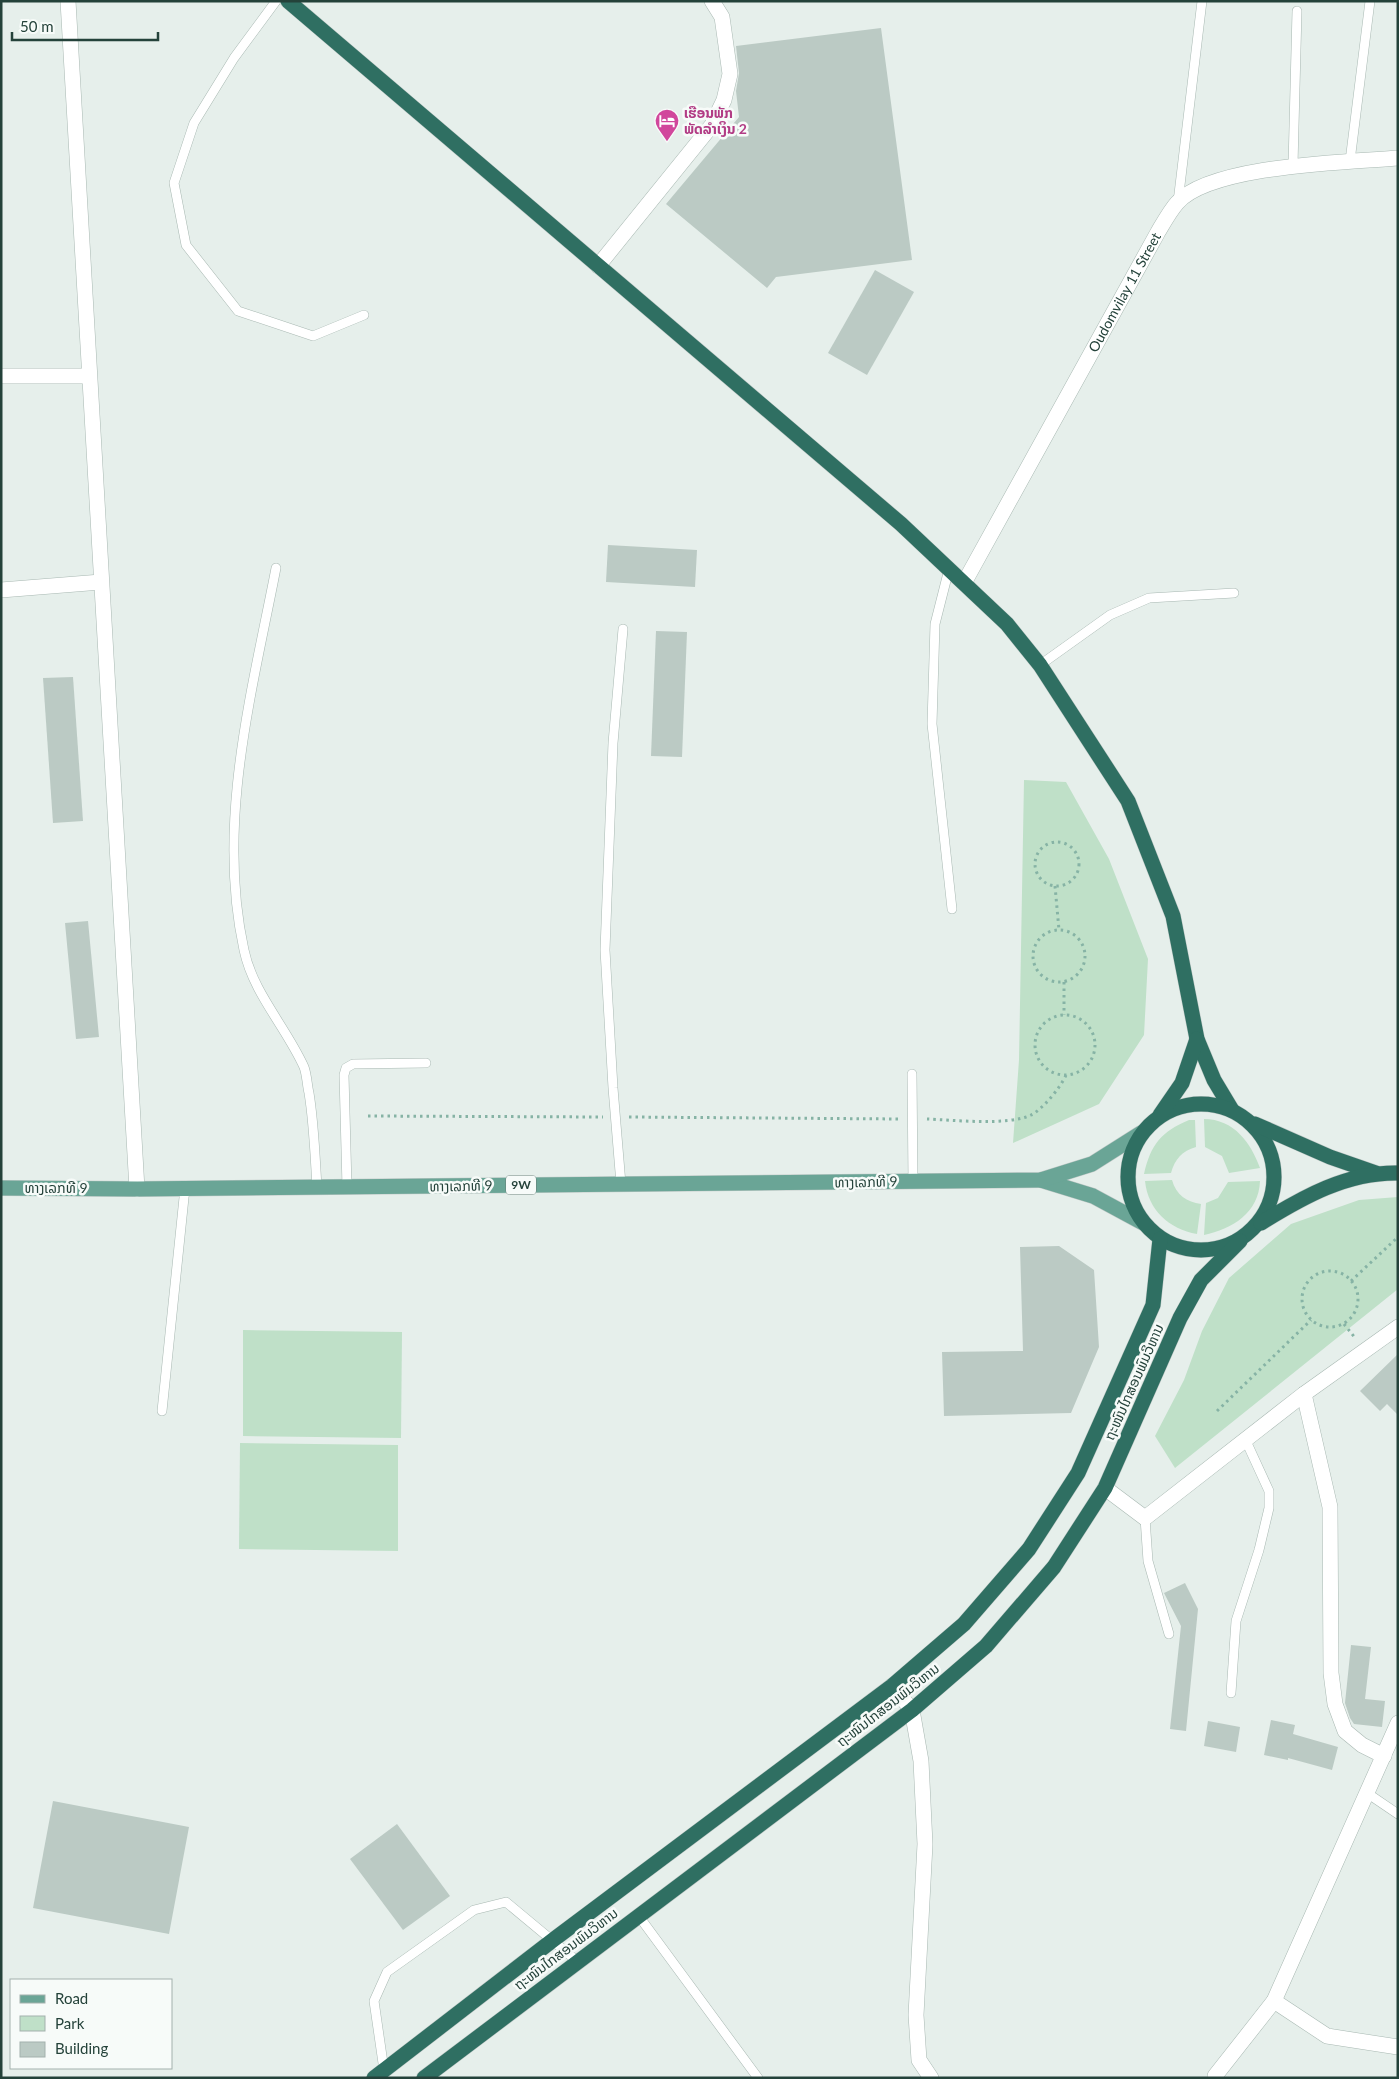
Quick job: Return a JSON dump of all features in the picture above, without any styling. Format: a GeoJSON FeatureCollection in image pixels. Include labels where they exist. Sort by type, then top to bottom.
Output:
{"type":"FeatureCollection","features":[{"type":"Feature","properties":{"kind":"highway"},"geometry":{"type":"LineString","coordinates":[[288,1],[901,524],[1007,624],[1040,665],[1128,801],[1173,916],[1197,1039],[1214,1080],[1232,1110]]}},
{"type":"Feature","properties":{"kind":"highway"},"geometry":{"type":"LineString","coordinates":[[1197,1039],[1182,1083],[1160,1116],[1141,1133],[1131,1154],[1127,1178],[1131,1202],[1143,1223],[1160,1239],[1179,1248],[1200,1251],[1221,1249],[1240,1240],[1259,1224],[1298,1200],[1331,1185],[1376,1173],[1398,1173]]}},
{"type":"Feature","properties":{"kind":"highway"},"geometry":{"type":"LineString","coordinates":[[1160,1116],[1183,1106],[1208,1104],[1232,1110],[1247,1120],[1294,1143],[1376,1173]]}},
{"type":"Feature","properties":{"kind":"highway"},"geometry":{"type":"LineString","coordinates":[[1247,1120],[1263,1137],[1272,1158],[1275,1181],[1270,1204],[1259,1224]]}},
{"type":"Feature","properties":{"kind":"highway","name":"ຖະໜົນໄກສອນພົມວິຫານ"},"geometry":{"type":"LineString","coordinates":[[379,2074],[553,1940],[892,1686],[964,1624],[1029,1549],[1078,1473],[1152,1305],[1160,1239]]}},
{"type":"Feature","properties":{"kind":"highway","name":"ຖະໜົນໄກສອນພົມວິຫານ"},"geometry":{"type":"LineString","coordinates":[[424,2078],[912,1710],[986,1646],[1054,1567],[1105,1488],[1180,1318],[1201,1280],[1240,1240]]}},
{"type":"Feature","properties":{"kind":"main road","name":"ທາງເລກທີ 9"},"geometry":{"type":"LineString","coordinates":[[1,1188],[138,1189],[1041,1180],[1092,1164],[1141,1133]]}},
{"type":"Feature","properties":{"kind":"main road","name":"ທາງເລກທີ 9"},"geometry":{"type":"LineString","coordinates":[[1041,1180],[1092,1196],[1143,1223]]}},
{"type":"Feature","properties":{"kind":"street"},"geometry":{"type":"LineString","coordinates":[[68,1],[138,1189]]}},
{"type":"Feature","properties":{"kind":"street"},"geometry":{"type":"LineString","coordinates":[[598,266],[712,125],[724,100],[730,74],[722,17],[712,1]]}},
{"type":"Feature","properties":{"kind":"street","name":"Oudomvilay 11 Street"},"geometry":{"type":"LineString","coordinates":[[964,583],[1158,232],[1178,202],[1210,182],[1293,165],[1398,158]]}},
{"type":"Feature","properties":{"kind":"street"},"geometry":{"type":"LineString","coordinates":[[1,376],[89,376]]}},
{"type":"Feature","properties":{"kind":"street"},"geometry":{"type":"LineString","coordinates":[[1,590],[102,582]]}},
{"type":"Feature","properties":{"kind":"street"},"geometry":{"type":"LineString","coordinates":[[1105,1488],[1145,1518],[1304,1394],[1398,1326]]}},
{"type":"Feature","properties":{"kind":"street"},"geometry":{"type":"LineString","coordinates":[[1304,1394],[1330,1508],[1331,1674],[1335,1704],[1345,1731],[1362,1745],[1384,1756]]}},
{"type":"Feature","properties":{"kind":"street"},"geometry":{"type":"LineString","coordinates":[[892,1686],[912,1710],[922,1761],[925,1844],[916,2015],[919,2060],[931,2078]]}},
{"type":"Feature","properties":{"kind":"street"},"geometry":{"type":"LineString","coordinates":[[1215,2076],[1274,2001],[1398,1722]]}},
{"type":"Feature","properties":{"kind":"street"},"geometry":{"type":"LineString","coordinates":[[1274,2001],[1327,2036],[1398,2047]]}},
{"type":"Feature","properties":{"kind":"lane"},"geometry":{"type":"LineString","coordinates":[[276,1],[234,58],[194,123],[174,183],[186,246],[238,311],[313,336],[364,315]]}},
{"type":"Feature","properties":{"kind":"lane"},"geometry":{"type":"LineString","coordinates":[[1178,202],[1202,1]]}},
{"type":"Feature","properties":{"kind":"lane"},"geometry":{"type":"LineString","coordinates":[[1350,162],[1370,1]]}},
{"type":"Feature","properties":{"kind":"lane"},"geometry":{"type":"LineString","coordinates":[[1293,165],[1296,10]]}},
{"type":"Feature","properties":{"kind":"lane"},"geometry":{"type":"LineString","coordinates":[[276,568],[244,727],[235,816],[235,887],[244,951],[262,996],[284,1029],[304,1069],[312,1115],[317,1187]]}},
{"type":"Feature","properties":{"kind":"lane"},"geometry":{"type":"LineString","coordinates":[[949,569],[935,624],[932,724],[952,909]]}},
{"type":"Feature","properties":{"kind":"lane"},"geometry":{"type":"LineString","coordinates":[[1040,665],[1110,615],[1149,598],[1234,593]]}},
{"type":"Feature","properties":{"kind":"lane"},"geometry":{"type":"LineString","coordinates":[[621,1184],[605,950],[613,743],[623,629]]}},
{"type":"Feature","properties":{"kind":"lane"},"geometry":{"type":"LineString","coordinates":[[347,1187],[344,1076],[346,1068],[353,1064],[426,1063]]}},
{"type":"Feature","properties":{"kind":"lane"},"geometry":{"type":"LineString","coordinates":[[912,1074],[913,1182]]}},
{"type":"Feature","properties":{"kind":"lane"},"geometry":{"type":"LineString","coordinates":[[162,1411],[185,1188]]}},
{"type":"Feature","properties":{"kind":"lane"},"geometry":{"type":"LineString","coordinates":[[1231,1693],[1236,1621],[1259,1550],[1269,1508],[1269,1491],[1246,1441]]}},
{"type":"Feature","properties":{"kind":"lane"},"geometry":{"type":"LineString","coordinates":[[1145,1518],[1148,1561],[1169,1634]]}},
{"type":"Feature","properties":{"kind":"lane"},"geometry":{"type":"LineString","coordinates":[[1367,1793],[1398,1814]]}},
{"type":"Feature","properties":{"kind":"lane"},"geometry":{"type":"LineString","coordinates":[[379,2074],[374,2001],[387,1972],[474,1910],[489,1904],[506,1902],[577,1961]]}},
{"type":"Feature","properties":{"kind":"lane"},"geometry":{"type":"LineString","coordinates":[[638,1915],[758,2078]]}},
{"type":"Feature","properties":{"kind":"path"},"geometry":{"type":"LineString","coordinates":[[1058,841],[1072,847],[1079,861],[1075,876],[1063,885],[1055,886],[1043,881],[1035,869],[1034,862],[1039,850],[1044,845],[1058,841]]}},
{"type":"Feature","properties":{"kind":"path"},"geometry":{"type":"LineString","coordinates":[[1055,886],[1059,930]]}},
{"type":"Feature","properties":{"kind":"path"},"geometry":{"type":"LineString","coordinates":[[1059,930],[1075,935],[1085,949],[1084,966],[1072,979],[1064,982],[1047,979],[1035,966],[1033,958],[1037,941],[1043,935],[1059,930]]}},
{"type":"Feature","properties":{"kind":"path"},"geometry":{"type":"LineString","coordinates":[[1064,982],[1064,1015]]}},
{"type":"Feature","properties":{"kind":"path"},"geometry":{"type":"LineString","coordinates":[[1064,1015],[1074,1017],[1090,1029],[1094,1049],[1091,1059],[1085,1067],[1066,1075],[1056,1074],[1041,1063],[1035,1046],[1036,1036],[1046,1021],[1064,1015]]}},
{"type":"Feature","properties":{"kind":"path"},"geometry":{"type":"LineString","coordinates":[[368,1116],[1009,1120],[1031,1115],[1061,1086],[1066,1075]]}},
{"type":"Feature","properties":{"kind":"path"},"geometry":{"type":"LineString","coordinates":[[1351,1281],[1398,1237]]}},
{"type":"Feature","properties":{"kind":"path"},"geometry":{"type":"LineString","coordinates":[[1331,1271],[1340,1273],[1351,1281],[1358,1299],[1353,1316],[1344,1324],[1334,1327],[1325,1326],[1311,1320],[1305,1312],[1302,1300],[1308,1282],[1315,1275],[1331,1271]]}},
{"type":"Feature","properties":{"kind":"path"},"geometry":{"type":"LineString","coordinates":[[1217,1411],[1311,1320]]}},
{"type":"Feature","properties":{"kind":"green space"},"geometry":{"type":"Polygon","coordinates":[[[1024,780],[1066,782],[1109,859],[1148,959],[1144,1035],[1099,1104],[1013,1143],[1019,1060],[1024,780]]]}},
{"type":"Feature","properties":{"kind":"green space"},"geometry":{"type":"Polygon","coordinates":[[[1204,1119],[1224,1123],[1240,1134],[1252,1150],[1260,1168],[1229,1173],[1222,1156],[1205,1147],[1204,1119]]]}},
{"type":"Feature","properties":{"kind":"green space"},"geometry":{"type":"Polygon","coordinates":[[[1189,1120],[1195,1120],[1196,1147],[1180,1156],[1171,1173],[1144,1174],[1154,1147],[1164,1134],[1189,1120]]]}},
{"type":"Feature","properties":{"kind":"green space"},"geometry":{"type":"Polygon","coordinates":[[[1172,1180],[1179,1194],[1191,1202],[1201,1204],[1197,1234],[1177,1228],[1169,1223],[1150,1201],[1145,1181],[1172,1180]]]}},
{"type":"Feature","properties":{"kind":"green space"},"geometry":{"type":"Polygon","coordinates":[[[1260,1181],[1255,1202],[1242,1218],[1224,1229],[1204,1235],[1206,1203],[1218,1198],[1228,1182],[1260,1181]]]}},
{"type":"Feature","properties":{"kind":"green space"},"geometry":{"type":"Polygon","coordinates":[[[1398,1197],[1398,1289],[1175,1468],[1155,1436],[1184,1380],[1202,1331],[1229,1278],[1291,1224],[1359,1200],[1398,1197]]]}},
{"type":"Feature","properties":{"kind":"green space"},"geometry":{"type":"Polygon","coordinates":[[[243,1330],[402,1332],[401,1438],[243,1436],[243,1330]]]}},
{"type":"Feature","properties":{"kind":"green space"},"geometry":{"type":"Polygon","coordinates":[[[240,1443],[398,1445],[398,1551],[239,1549],[240,1443]]]}},
{"type":"Feature","properties":{"kind":"building"},"geometry":{"type":"Polygon","coordinates":[[[881,28],[912,260],[776,277],[767,288],[666,204],[739,117],[736,91],[739,73],[736,46],[881,28]]]}},
{"type":"Feature","properties":{"kind":"building"},"geometry":{"type":"Polygon","coordinates":[[[875,270],[914,292],[867,375],[828,353],[875,270]]]}},
{"type":"Feature","properties":{"kind":"building"},"geometry":{"type":"Polygon","coordinates":[[[608,545],[697,550],[695,587],[606,582],[608,545]]]}},
{"type":"Feature","properties":{"kind":"building"},"geometry":{"type":"Polygon","coordinates":[[[656,631],[687,632],[682,757],[651,756],[656,631]]]}},
{"type":"Feature","properties":{"kind":"building"},"geometry":{"type":"Polygon","coordinates":[[[73,677],[83,821],[53,823],[43,678],[73,677]]]}},
{"type":"Feature","properties":{"kind":"building"},"geometry":{"type":"Polygon","coordinates":[[[88,921],[99,1037],[76,1039],[65,923],[88,921]]]}},
{"type":"Feature","properties":{"kind":"building"},"geometry":{"type":"Polygon","coordinates":[[[1059,1246],[1094,1270],[1099,1347],[1071,1413],[944,1416],[942,1352],[1023,1351],[1020,1247],[1059,1246]]]}},
{"type":"Feature","properties":{"kind":"building"},"geometry":{"type":"Polygon","coordinates":[[[1398,1354],[1398,1415],[1387,1404],[1380,1411],[1360,1391],[1398,1354]]]}},
{"type":"Feature","properties":{"kind":"building"},"geometry":{"type":"Polygon","coordinates":[[[1185,1583],[1198,1609],[1186,1731],[1170,1729],[1181,1626],[1164,1593],[1185,1583]]]}},
{"type":"Feature","properties":{"kind":"building"},"geometry":{"type":"Polygon","coordinates":[[[1351,1645],[1371,1647],[1365,1699],[1385,1701],[1382,1727],[1354,1724],[1350,1718],[1345,1703],[1351,1645]]]}},
{"type":"Feature","properties":{"kind":"building"},"geometry":{"type":"Polygon","coordinates":[[[1271,1720],[1295,1725],[1293,1734],[1338,1747],[1332,1770],[1288,1758],[1288,1760],[1264,1755],[1271,1720]]]}},
{"type":"Feature","properties":{"kind":"building"},"geometry":{"type":"Polygon","coordinates":[[[1208,1721],[1240,1727],[1236,1752],[1204,1746],[1208,1721]]]}},
{"type":"Feature","properties":{"kind":"building"},"geometry":{"type":"Polygon","coordinates":[[[53,1801],[189,1827],[169,1934],[33,1908],[53,1801]]]}},
{"type":"Feature","properties":{"kind":"building"},"geometry":{"type":"Polygon","coordinates":[[[397,1824],[450,1896],[403,1930],[350,1859],[397,1824]]]}},
{"type":"Feature","properties":{"kind":"place","name":"ເຮືອນພັກ ພັດລຳເງິນ 2"},"geometry":{"type":"Point","coordinates":[667,142]}}]}
